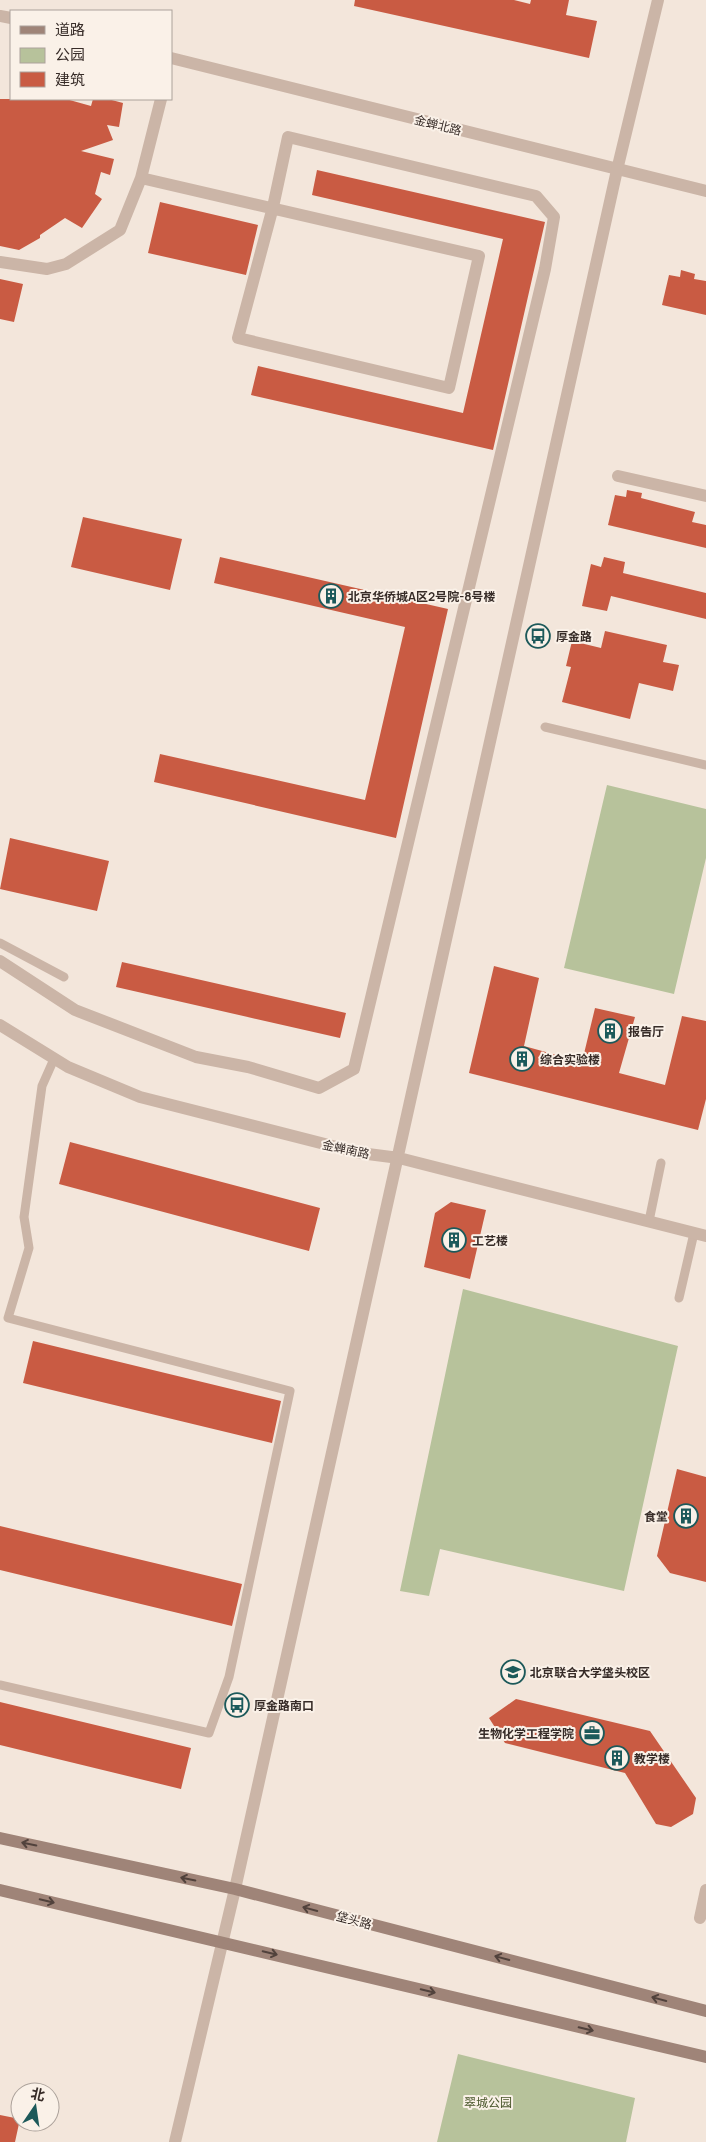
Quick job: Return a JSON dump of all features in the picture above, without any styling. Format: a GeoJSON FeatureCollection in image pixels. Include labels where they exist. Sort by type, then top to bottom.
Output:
{"type":"FeatureCollection","features":[{"type":"Feature","properties":{"kind":"main road","name":"垡头路"},"geometry":{"type":"LineString","coordinates":[[0,1838],[235,1890],[706,2012]]}},
{"type":"Feature","properties":{"kind":"main road"},"geometry":{"type":"LineString","coordinates":[[0,1890],[706,2057]]}},
{"type":"Feature","properties":{"kind":"street"},"geometry":{"type":"LineString","coordinates":[[175,2142],[235,1890],[617,170],[658,0]]}},
{"type":"Feature","properties":{"kind":"street","name":"金蝉北路"},"geometry":{"type":"LineString","coordinates":[[172,58],[706,191]]}},
{"type":"Feature","properties":{"kind":"street"},"geometry":{"type":"LineString","coordinates":[[0,262],[47,270],[66,264],[120,230],[141,178],[161,100]]}},
{"type":"Feature","properties":{"kind":"street"},"geometry":{"type":"LineString","coordinates":[[0,961],[75,1010],[196,1057],[248,1068],[319,1088],[354,1069],[545,269],[554,217],[536,196],[288,137],[273,208],[238,338],[449,388],[479,256],[273,208],[141,178]]}},
{"type":"Feature","properties":{"kind":"street"},"geometry":{"type":"LineString","coordinates":[[618,476],[706,496]]}},
{"type":"Feature","properties":{"kind":"street","name":"金蝉南路"},"geometry":{"type":"LineString","coordinates":[[0,1025],[54,1059],[140,1097],[360,1154],[399,1158],[700,1234]]}},
{"type":"Feature","properties":{"kind":"street"},"geometry":{"type":"LineString","coordinates":[[700,1918],[706,1890]]}},
{"type":"Feature","properties":{"kind":"lane"},"geometry":{"type":"LineString","coordinates":[[545,727],[706,766]]}},
{"type":"Feature","properties":{"kind":"lane"},"geometry":{"type":"LineString","coordinates":[[0,943],[64,977]]}},
{"type":"Feature","properties":{"kind":"lane"},"geometry":{"type":"LineString","coordinates":[[0,1684],[209,1733],[229,1677],[290,1391],[8,1318],[29,1248],[24,1217],[42,1086],[54,1059]]}},
{"type":"Feature","properties":{"kind":"lane"},"geometry":{"type":"LineString","coordinates":[[649,1221],[661,1163]]}},
{"type":"Feature","properties":{"kind":"lane"},"geometry":{"type":"LineString","coordinates":[[679,1298],[700,1234]]}},
{"type":"Feature","properties":{"kind":"green space"},"geometry":{"type":"Polygon","coordinates":[[[607,785],[706,809],[706,858],[674,994],[564,968],[607,785]]]}},
{"type":"Feature","properties":{"kind":"green space"},"geometry":{"type":"Polygon","coordinates":[[[463,1289],[678,1346],[624,1591],[440,1549],[429,1596],[400,1591],[463,1289]]]}},
{"type":"Feature","properties":{"kind":"green space","name":"翠城公园"},"geometry":{"type":"Polygon","coordinates":[[[458,2054],[635,2098],[626,2142],[437,2142],[458,2054]]]}},
{"type":"Feature","properties":{"kind":"building"},"geometry":{"type":"Polygon","coordinates":[[[355,0],[514,0],[530,4],[531,0],[569,0],[566,15],[597,21],[589,58],[354,6],[355,0]]]}},
{"type":"Feature","properties":{"kind":"building"},"geometry":{"type":"Polygon","coordinates":[[[0,99],[70,100],[91,106],[93,100],[112,100],[123,103],[119,127],[107,125],[113,140],[81,151],[114,159],[110,175],[101,172],[95,194],[102,199],[82,228],[65,218],[40,235],[40,238],[19,250],[0,246],[0,99]]]}},
{"type":"Feature","properties":{"kind":"building"},"geometry":{"type":"Polygon","coordinates":[[[317,170],[545,222],[493,450],[251,395],[258,366],[463,413],[503,239],[312,195],[317,170]]]}},
{"type":"Feature","properties":{"kind":"building"},"geometry":{"type":"Polygon","coordinates":[[[160,202],[258,225],[246,275],[148,253],[160,202]]]}},
{"type":"Feature","properties":{"kind":"building"},"geometry":{"type":"Polygon","coordinates":[[[681,270],[695,274],[694,279],[706,281],[706,315],[662,305],[669,275],[680,277],[681,270]]]}},
{"type":"Feature","properties":{"kind":"building"},"geometry":{"type":"Polygon","coordinates":[[[0,279],[23,284],[14,322],[0,319],[0,279]]]}},
{"type":"Feature","properties":{"kind":"building"},"geometry":{"type":"Polygon","coordinates":[[[627,490],[642,493],[641,498],[695,512],[692,522],[706,525],[706,548],[608,525],[615,495],[626,497],[627,490]]]}},
{"type":"Feature","properties":{"kind":"building"},"geometry":{"type":"Polygon","coordinates":[[[83,517],[182,539],[170,590],[71,567],[83,517]]]}},
{"type":"Feature","properties":{"kind":"building"},"geometry":{"type":"Polygon","coordinates":[[[220,557],[448,609],[396,838],[154,782],[160,754],[365,800],[405,627],[214,583],[220,557]]]}},
{"type":"Feature","properties":{"kind":"building"},"geometry":{"type":"Polygon","coordinates":[[[604,557],[625,562],[623,573],[706,593],[706,619],[611,596],[607,611],[582,606],[591,564],[601,567],[604,557]]]}},
{"type":"Feature","properties":{"kind":"building"},"geometry":{"type":"Polygon","coordinates":[[[605,631],[667,645],[663,662],[679,665],[673,691],[639,683],[630,719],[562,702],[571,667],[566,666],[572,641],[601,648],[605,631]]]}},
{"type":"Feature","properties":{"kind":"building"},"geometry":{"type":"Polygon","coordinates":[[[10,838],[109,861],[97,911],[0,889],[10,838]]]}},
{"type":"Feature","properties":{"kind":"building"},"geometry":{"type":"Polygon","coordinates":[[[122,962],[346,1013],[340,1038],[116,987],[122,962]]]}},
{"type":"Feature","properties":{"kind":"building","name":"综合实验楼"},"geometry":{"type":"Polygon","coordinates":[[[494,966],[539,978],[524,1046],[582,1062],[595,1008],[635,1017],[619,1073],[665,1085],[682,1016],[706,1021],[706,1099],[698,1130],[469,1073],[494,966]]]}},
{"type":"Feature","properties":{"kind":"building"},"geometry":{"type":"Polygon","coordinates":[[[70,1142],[320,1208],[309,1251],[59,1184],[70,1142]]]}},
{"type":"Feature","properties":{"kind":"building","name":"工艺楼"},"geometry":{"type":"Polygon","coordinates":[[[451,1202],[486,1210],[470,1279],[424,1267],[435,1213],[451,1202]]]}},
{"type":"Feature","properties":{"kind":"building"},"geometry":{"type":"Polygon","coordinates":[[[33,1341],[281,1401],[272,1443],[23,1383],[33,1341]]]}},
{"type":"Feature","properties":{"kind":"building","name":"食堂"},"geometry":{"type":"Polygon","coordinates":[[[677,1469],[706,1477],[706,1582],[670,1573],[657,1556],[677,1469]]]}},
{"type":"Feature","properties":{"kind":"building"},"geometry":{"type":"Polygon","coordinates":[[[0,1526],[242,1584],[232,1626],[0,1570],[0,1526]]]}},
{"type":"Feature","properties":{"kind":"building","name":"教学楼"},"geometry":{"type":"Polygon","coordinates":[[[516,1699],[650,1731],[696,1798],[693,1814],[671,1827],[656,1824],[625,1773],[505,1743],[489,1718],[516,1699]]]}},
{"type":"Feature","properties":{"kind":"building"},"geometry":{"type":"Polygon","coordinates":[[[0,1702],[191,1748],[181,1789],[0,1745],[0,1702]]]}},
{"type":"Feature","properties":{"kind":"building"},"geometry":{"type":"Polygon","coordinates":[[[0,2115],[10,2117],[10,2132],[17,2132],[15,2142],[0,2142],[0,2115]]]}},
{"type":"Feature","properties":{"kind":"place","name":"北京华侨城A区2号院-8号楼"},"geometry":{"type":"Point","coordinates":[331,596]}},
{"type":"Feature","properties":{"kind":"place","name":"厚金路"},"geometry":{"type":"Point","coordinates":[538,636]}},
{"type":"Feature","properties":{"kind":"place","name":"报告厅"},"geometry":{"type":"Point","coordinates":[610,1031]}},
{"type":"Feature","properties":{"kind":"place","name":"综合实验楼"},"geometry":{"type":"Point","coordinates":[522,1059]}},
{"type":"Feature","properties":{"kind":"place","name":"工艺楼"},"geometry":{"type":"Point","coordinates":[454,1240]}},
{"type":"Feature","properties":{"kind":"place","name":"食堂"},"geometry":{"type":"Point","coordinates":[686,1516]}},
{"type":"Feature","properties":{"kind":"place","name":"北京联合大学垡头校区"},"geometry":{"type":"Point","coordinates":[513,1672]}},
{"type":"Feature","properties":{"kind":"place","name":"厚金路南口"},"geometry":{"type":"Point","coordinates":[237,1705]}},
{"type":"Feature","properties":{"kind":"place","name":"生物化学工程学院"},"geometry":{"type":"Point","coordinates":[592,1733]}},
{"type":"Feature","properties":{"kind":"place","name":"教学楼"},"geometry":{"type":"Point","coordinates":[617,1758]}}]}
